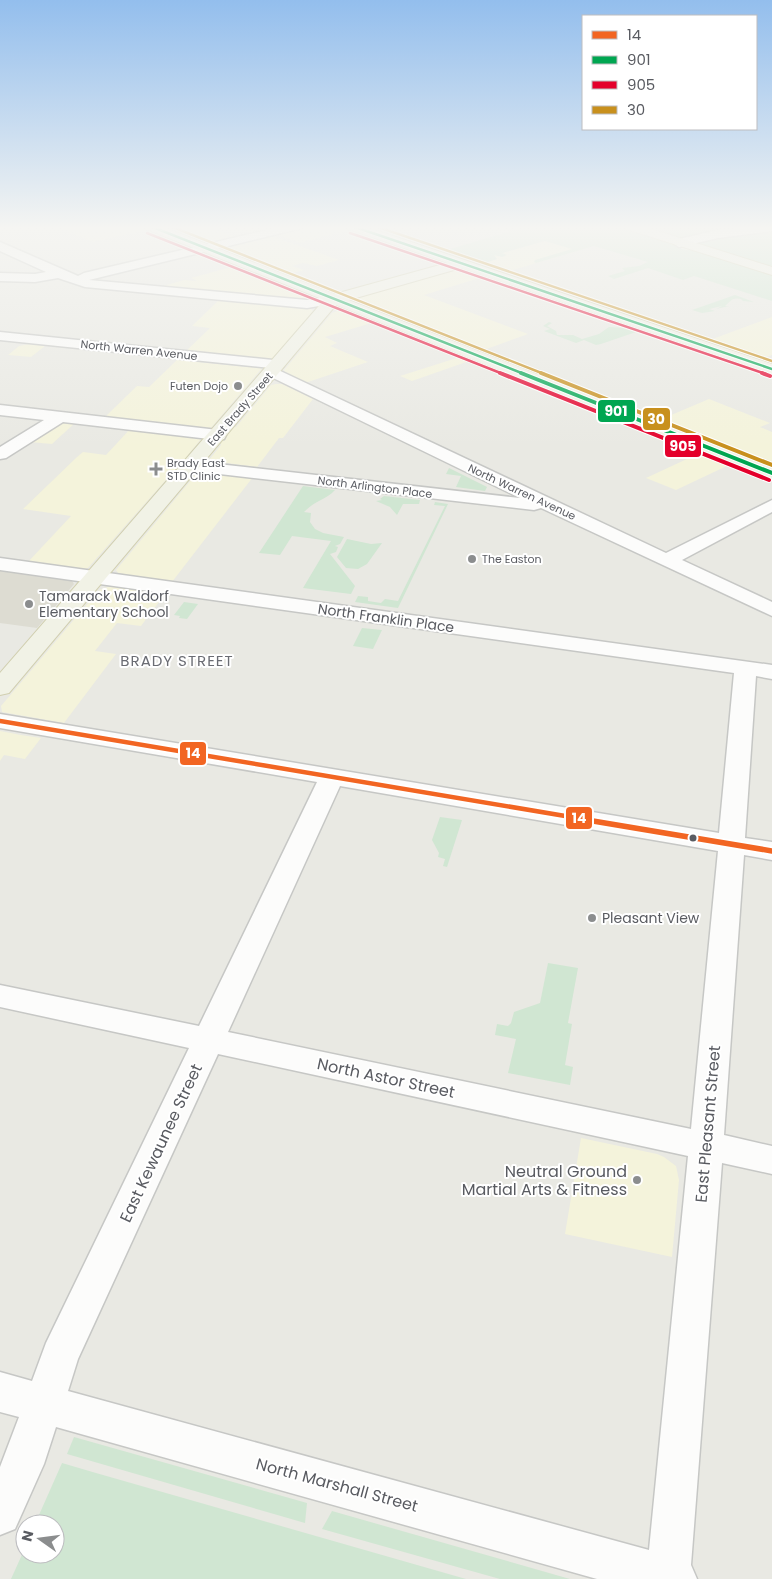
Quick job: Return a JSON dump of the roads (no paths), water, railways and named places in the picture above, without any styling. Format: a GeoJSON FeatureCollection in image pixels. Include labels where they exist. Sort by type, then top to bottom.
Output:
{"type":"FeatureCollection","features":[{"type":"Feature","properties":{"kind":"main road"},"geometry":{"type":"LineString","coordinates":[[332,300],[387,319],[772,473]]}},
{"type":"Feature","properties":{"kind":"main road","name":"East Brady Street"},"geometry":{"type":"LineString","coordinates":[[0,688],[332,300]]}},
{"type":"Feature","properties":{"kind":"main road"},"geometry":{"type":"LineString","coordinates":[[569,300],[772,369]]}},
{"type":"Feature","properties":{"kind":"street"},"geometry":{"type":"LineString","coordinates":[[260,300],[307,304],[332,300]]}},
{"type":"Feature","properties":{"kind":"street","name":"North Warren Avenue"},"geometry":{"type":"LineString","coordinates":[[3,343],[21,338],[275,368],[558,509],[772,610]]}},
{"type":"Feature","properties":{"kind":"street"},"geometry":{"type":"LineString","coordinates":[[0,410],[218,435]]}},
{"type":"Feature","properties":{"kind":"street"},"geometry":{"type":"LineString","coordinates":[[0,454],[60,417]]}},
{"type":"Feature","properties":{"kind":"street","name":"North Arlington Place"},"geometry":{"type":"LineString","coordinates":[[191,466],[558,509]]}},
{"type":"Feature","properties":{"kind":"street"},"geometry":{"type":"LineString","coordinates":[[667,560],[772,505]]}},
{"type":"Feature","properties":{"kind":"street","name":"North Franklin Place"},"geometry":{"type":"LineString","coordinates":[[0,564],[772,672]]}},
{"type":"Feature","properties":{"kind":"street","name":"East Pleasant Street"},"geometry":{"type":"LineString","coordinates":[[670,1578],[746,668]]}},
{"type":"Feature","properties":{"kind":"street"},"geometry":{"type":"LineString","coordinates":[[0,722],[772,851]]}},
{"type":"Feature","properties":{"kind":"street","name":"East Kewaunee Street"},"geometry":{"type":"LineString","coordinates":[[0,1514],[23,1464],[60,1356],[332,777]]}},
{"type":"Feature","properties":{"kind":"street","name":"North Astor Street"},"geometry":{"type":"LineString","coordinates":[[0,996],[772,1160]]}},
{"type":"Feature","properties":{"kind":"street","name":"North Marshall Street"},"geometry":{"type":"LineString","coordinates":[[0,1392],[670,1578]]}},
{"type":"Feature","properties":{"kind":"place","name":"Futen Dojo"},"geometry":{"type":"Point","coordinates":[238,386]}},
{"type":"Feature","properties":{"kind":"place","name":"Brady East STD Clinic"},"geometry":{"type":"Point","coordinates":[156,469]}},
{"type":"Feature","properties":{"kind":"place","name":"The Easton"},"geometry":{"type":"Point","coordinates":[472,559]}},
{"type":"Feature","properties":{"kind":"place","name":"Tamarack Waldorf Elementary School"},"geometry":{"type":"Point","coordinates":[29,604]}},
{"type":"Feature","properties":{"kind":"place","name":"Pleasant View"},"geometry":{"type":"Point","coordinates":[592,918]}},
{"type":"Feature","properties":{"kind":"place","name":"Neutral Ground Martial Arts & Fitness"},"geometry":{"type":"Point","coordinates":[637,1180]}},
{"type":"Feature","properties":{"kind":"district","name":"BRADY STREET"},"geometry":{"type":"Point","coordinates":[177,660]}}]}
